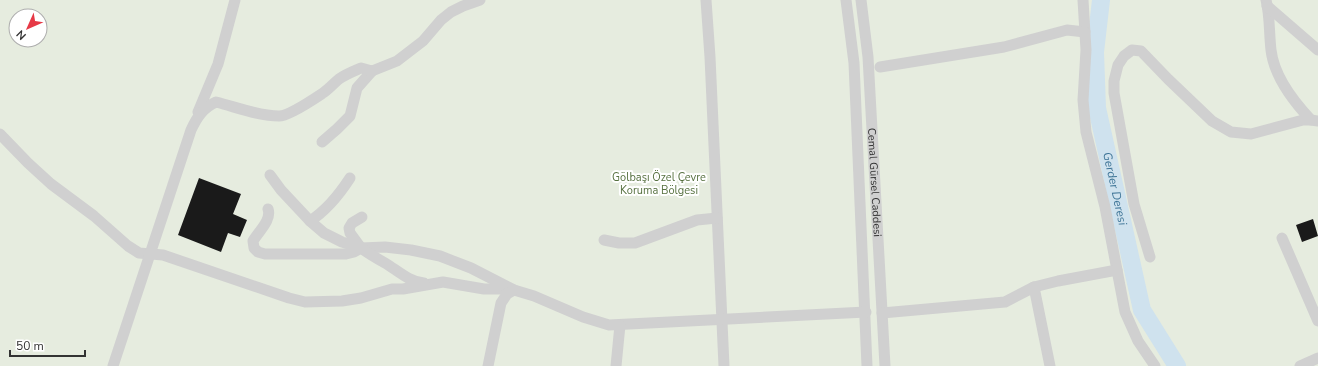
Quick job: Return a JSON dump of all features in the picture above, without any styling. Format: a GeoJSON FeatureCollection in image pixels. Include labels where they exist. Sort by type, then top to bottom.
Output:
{"type":"FeatureCollection","features":[{"type":"Feature","properties":{"kind":"street"},"geometry":{"type":"LineString","coordinates":[[113,366],[191,130],[218,64],[234,0]]}},
{"type":"Feature","properties":{"kind":"street"},"geometry":{"type":"LineString","coordinates":[[322,142],[350,116],[357,88],[372,71],[397,61],[423,41],[451,12],[480,0]]}},
{"type":"Feature","properties":{"kind":"street"},"geometry":{"type":"LineString","coordinates":[[706,0],[724,366]]}},
{"type":"Feature","properties":{"kind":"street","name":"Cemal Gürsel Caddesi"},"geometry":{"type":"LineString","coordinates":[[846,0],[854,63],[866,312],[867,366]]}},
{"type":"Feature","properties":{"kind":"street","name":"Cemal Gürsel Caddesi"},"geometry":{"type":"LineString","coordinates":[[861,0],[868,57],[885,366]]}},
{"type":"Feature","properties":{"kind":"street"},"geometry":{"type":"LineString","coordinates":[[1082,0],[1086,50],[1083,100],[1086,132],[1106,213],[1125,312],[1138,341],[1155,366]]}},
{"type":"Feature","properties":{"kind":"street"},"geometry":{"type":"LineString","coordinates":[[1267,3],[1318,50]]}},
{"type":"Feature","properties":{"kind":"street"},"geometry":{"type":"LineString","coordinates":[[1267,3],[1271,52],[1275,65],[1280,77],[1294,100],[1314,121]]}},
{"type":"Feature","properties":{"kind":"street"},"geometry":{"type":"LineString","coordinates":[[880,67],[997,48],[1067,30],[1085,32]]}},
{"type":"Feature","properties":{"kind":"street"},"geometry":{"type":"LineString","coordinates":[[1150,256],[1134,204],[1114,93],[1115,74],[1118,65],[1128,52],[1135,49],[1141,51],[1212,121],[1232,132],[1251,134],[1288,124],[1314,121]]}},
{"type":"Feature","properties":{"kind":"street"},"geometry":{"type":"LineString","coordinates":[[191,130],[201,112],[216,102],[250,112],[270,116],[281,116],[295,110],[324,93],[349,73],[361,68],[372,71]]}},
{"type":"Feature","properties":{"kind":"street"},"geometry":{"type":"LineString","coordinates":[[0,134],[51,184],[94,216],[139,253],[163,256],[305,302],[348,300],[361,298],[392,289],[403,289],[443,282],[484,289],[514,290]]}},
{"type":"Feature","properties":{"kind":"street"},"geometry":{"type":"LineString","coordinates":[[270,175],[281,190],[310,221],[324,233],[342,242],[361,248],[385,247],[411,250],[440,256],[471,268],[514,290],[534,296],[583,317],[609,325],[866,312]]}},
{"type":"Feature","properties":{"kind":"street"},"geometry":{"type":"LineString","coordinates":[[310,221],[318,216],[337,198],[350,178]]}},
{"type":"Feature","properties":{"kind":"street"},"geometry":{"type":"LineString","coordinates":[[268,209],[269,212],[267,218],[253,241],[254,248],[258,252],[265,254],[346,254],[361,248]]}},
{"type":"Feature","properties":{"kind":"street"},"geometry":{"type":"LineString","coordinates":[[362,217],[352,223],[349,228],[350,233],[361,248],[374,258],[413,281],[430,284]]}},
{"type":"Feature","properties":{"kind":"street"},"geometry":{"type":"LineString","coordinates":[[604,240],[619,244],[635,243],[697,220],[717,218]]}},
{"type":"Feature","properties":{"kind":"street"},"geometry":{"type":"LineString","coordinates":[[1282,238],[1318,321]]}},
{"type":"Feature","properties":{"kind":"street"},"geometry":{"type":"LineString","coordinates":[[882,312],[1005,302],[1034,287],[1117,270]]}},
{"type":"Feature","properties":{"kind":"street"},"geometry":{"type":"LineString","coordinates":[[1034,287],[1050,366]]}},
{"type":"Feature","properties":{"kind":"street"},"geometry":{"type":"LineString","coordinates":[[488,366],[501,303],[507,294],[514,290]]}},
{"type":"Feature","properties":{"kind":"street"},"geometry":{"type":"LineString","coordinates":[[616,366],[620,325]]}},
{"type":"Feature","properties":{"kind":"street"},"geometry":{"type":"LineString","coordinates":[[1300,366],[1318,358]]}},
{"type":"Feature","properties":{"kind":"green space","name":"Gölbaşı Özel Çevre Koruma Bölgesi"},"geometry":{"type":"Polygon","coordinates":[[[0,0],[1318,0],[1318,366],[0,366],[0,0]]]}},
{"type":"Feature","properties":{"kind":"building"},"geometry":{"type":"Polygon","coordinates":[[[199,178],[241,194],[233,214],[247,220],[240,237],[228,233],[221,252],[178,235],[199,178]]]}},
{"type":"Feature","properties":{"kind":"building"},"geometry":{"type":"Polygon","coordinates":[[[1313,219],[1318,236],[1302,242],[1296,225],[1313,219]]]}},
{"type":"Feature","properties":{"kind":"waterway","name":"Gerder Deresi"},"geometry":{"type":"LineString","coordinates":[[1101,0],[1095,52],[1097,108],[1142,310],[1177,366]]}}]}
